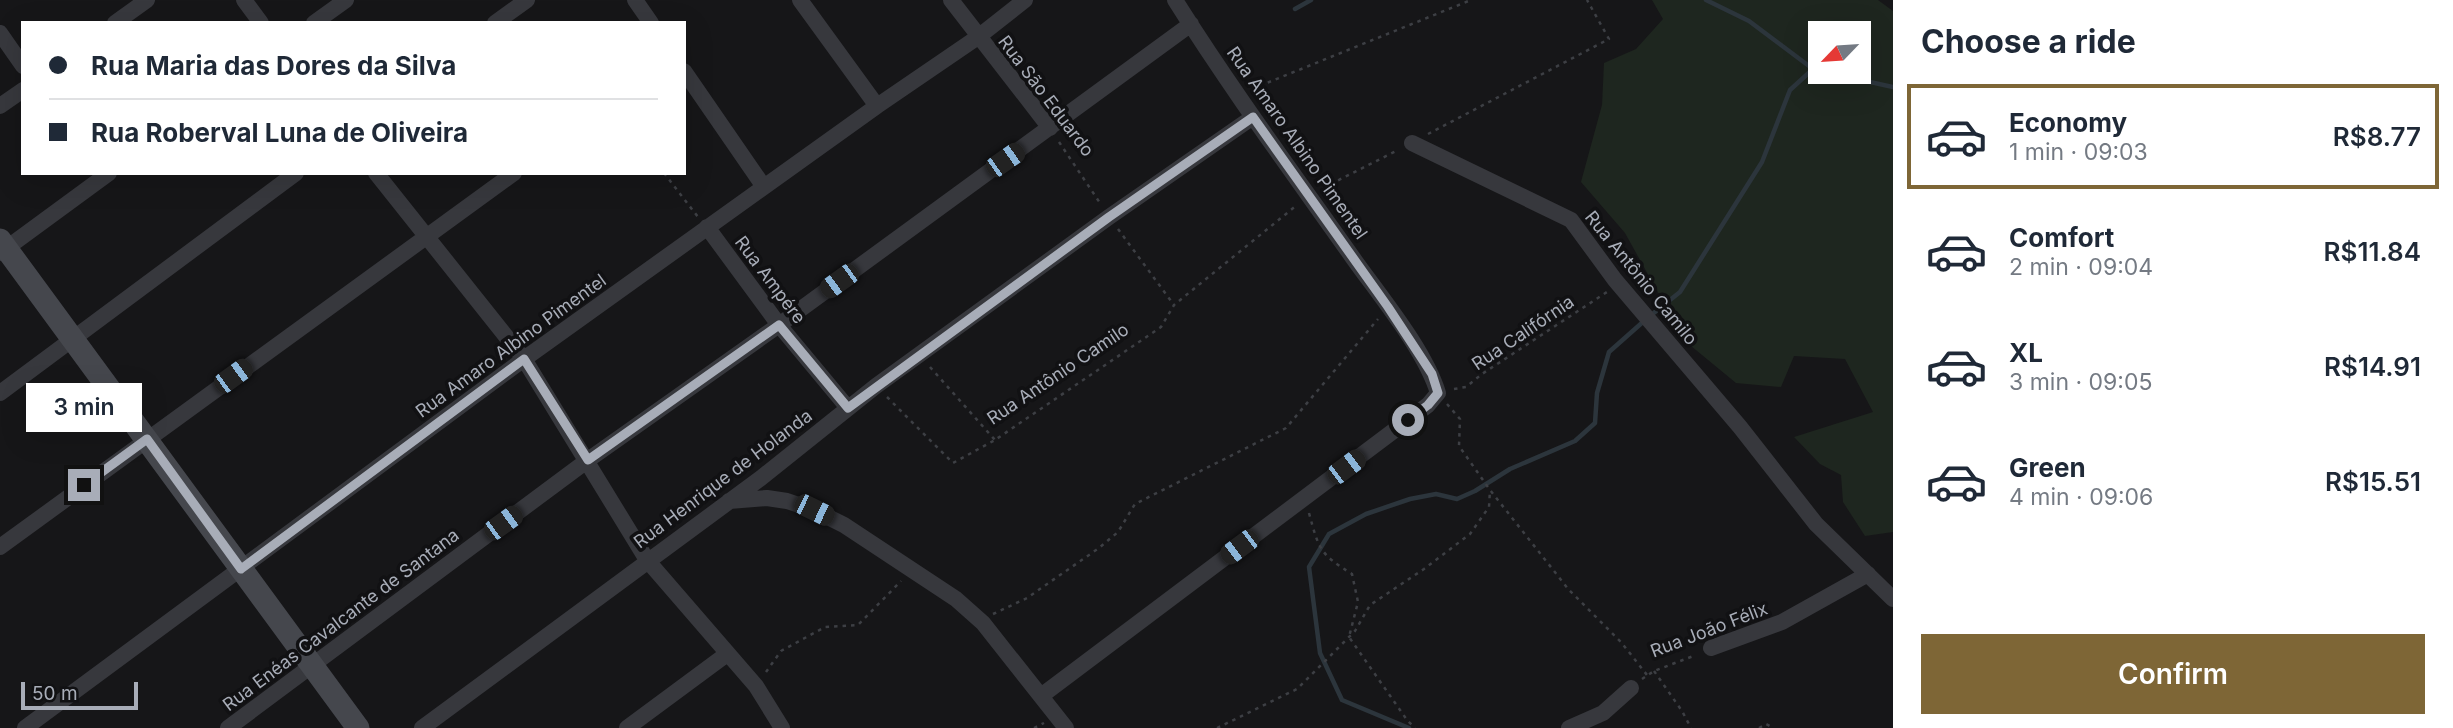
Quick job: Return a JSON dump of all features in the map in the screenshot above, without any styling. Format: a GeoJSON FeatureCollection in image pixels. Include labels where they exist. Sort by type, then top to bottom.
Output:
{"type":"FeatureCollection","features":[{"type":"Feature","properties":{"kind":"street"},"geometry":{"type":"LineString","coordinates":[[118,21],[146,0]]}},
{"type":"Feature","properties":{"kind":"street"},"geometry":{"type":"LineString","coordinates":[[244,0],[260,21]]}},
{"type":"Feature","properties":{"kind":"street"},"geometry":{"type":"LineString","coordinates":[[317,21],[346,0]]}},
{"type":"Feature","properties":{"kind":"street"},"geometry":{"type":"LineString","coordinates":[[498,21],[527,0]]}},
{"type":"Feature","properties":{"kind":"street"},"geometry":{"type":"LineString","coordinates":[[635,0],[650,21]]}},
{"type":"Feature","properties":{"kind":"street"},"geometry":{"type":"LineString","coordinates":[[800,0],[877,106]]}},
{"type":"Feature","properties":{"kind":"street","name":"Rua São Eduardo"},"geometry":{"type":"LineString","coordinates":[[951,0],[1050,128]]}},
{"type":"Feature","properties":{"kind":"street","name":"Rua Amaro Albino Pimentel"},"geometry":{"type":"LineString","coordinates":[[24,728],[524,359],[877,106],[978,37],[1025,0]]}},
{"type":"Feature","properties":{"kind":"street","name":"Rua Amaro Albino Pimentel"},"geometry":{"type":"LineString","coordinates":[[1175,0],[1253,117],[1388,307],[1432,374],[1438,393]]}},
{"type":"Feature","properties":{"kind":"street","name":"Rua Enéas Cavalcante de Santana"},"geometry":{"type":"LineString","coordinates":[[228,728],[588,460],[779,325],[1191,24]]}},
{"type":"Feature","properties":{"kind":"street"},"geometry":{"type":"LineString","coordinates":[[0,33],[21,63]]}},
{"type":"Feature","properties":{"kind":"street"},"geometry":{"type":"LineString","coordinates":[[686,74],[764,187]]}},
{"type":"Feature","properties":{"kind":"street"},"geometry":{"type":"LineString","coordinates":[[0,106],[21,91]]}},
{"type":"Feature","properties":{"kind":"street","name":"Rua Henrique de Holanda"},"geometry":{"type":"LineString","coordinates":[[422,728],[761,478],[876,386],[1109,217],[1253,117]]}},
{"type":"Feature","properties":{"kind":"street","name":"Rua Antônio Camilo"},"geometry":{"type":"LineString","coordinates":[[1412,143],[1571,220],[1619,285],[1740,427],[1816,524],[1893,599]]}},
{"type":"Feature","properties":{"kind":"street"},"geometry":{"type":"LineString","coordinates":[[106,175],[2,247],[74,339],[358,728]]}},
{"type":"Feature","properties":{"kind":"street"},"geometry":{"type":"LineString","coordinates":[[0,393],[293,175]]}},
{"type":"Feature","properties":{"kind":"street"},"geometry":{"type":"LineString","coordinates":[[378,175],[524,359],[647,560],[755,686],[782,728]]}},
{"type":"Feature","properties":{"kind":"street"},"geometry":{"type":"LineString","coordinates":[[0,547],[511,175]]}},
{"type":"Feature","properties":{"kind":"street","name":"Rua Ampére"},"geometry":{"type":"LineString","coordinates":[[706,228],[779,325],[848,408]]}},
{"type":"Feature","properties":{"kind":"street"},"geometry":{"type":"LineString","coordinates":[[1041,696],[1428,405],[1438,393]]}},
{"type":"Feature","properties":{"kind":"street"},"geometry":{"type":"LineString","coordinates":[[729,501],[768,498],[814,510],[844,524],[957,599],[983,622],[1066,728]]}},
{"type":"Feature","properties":{"kind":"street","name":"Rua João Félix"},"geometry":{"type":"LineString","coordinates":[[1711,648],[1782,622],[1868,575]]}},
{"type":"Feature","properties":{"kind":"street"},"geometry":{"type":"LineString","coordinates":[[627,728],[727,654]]}},
{"type":"Feature","properties":{"kind":"street"},"geometry":{"type":"LineString","coordinates":[[1569,728],[1603,713],[1631,688]]}},
{"type":"Feature","properties":{"kind":"path"},"geometry":{"type":"LineString","coordinates":[[1239,94],[1471,0]]}},
{"type":"Feature","properties":{"kind":"path"},"geometry":{"type":"LineString","coordinates":[[1412,143],[1609,39],[1587,0]]}},
{"type":"Feature","properties":{"kind":"path","name":"Rua São Eduardo"},"geometry":{"type":"LineString","coordinates":[[1050,128],[1109,217],[1174,305]]}},
{"type":"Feature","properties":{"kind":"path","name":"Rua Antônio Camilo"},"geometry":{"type":"LineString","coordinates":[[876,386],[953,463],[995,440],[1161,327],[1174,305],[1308,195],[1412,143]]}},
{"type":"Feature","properties":{"kind":"path"},"geometry":{"type":"LineString","coordinates":[[666,175],[706,228]]}},
{"type":"Feature","properties":{"kind":"path","name":"Rua Califórnia"},"geometry":{"type":"LineString","coordinates":[[1438,393],[1466,387],[1619,285]]}},
{"type":"Feature","properties":{"kind":"path"},"geometry":{"type":"LineString","coordinates":[[983,622],[991,615],[1027,598],[1099,548],[1118,532],[1135,504],[1286,428],[1388,307]]}},
{"type":"Feature","properties":{"kind":"path"},"geometry":{"type":"LineString","coordinates":[[919,355],[995,440]]}},
{"type":"Feature","properties":{"kind":"path"},"geometry":{"type":"LineString","coordinates":[[1438,393],[1460,419],[1460,446],[1488,488],[1569,590],[1621,642],[1647,675]]}},
{"type":"Feature","properties":{"kind":"path"},"geometry":{"type":"LineString","coordinates":[[1217,728],[1297,689],[1349,637],[1370,605],[1470,534],[1489,506],[1488,488]]}},
{"type":"Feature","properties":{"kind":"path"},"geometry":{"type":"LineString","coordinates":[[1305,498],[1319,544],[1327,559],[1352,574],[1358,602],[1349,637]]}},
{"type":"Feature","properties":{"kind":"path"},"geometry":{"type":"LineString","coordinates":[[755,686],[781,651],[825,627],[858,625],[911,570]]}},
{"type":"Feature","properties":{"kind":"path"},"geometry":{"type":"LineString","coordinates":[[1349,637],[1415,728]]}},
{"type":"Feature","properties":{"kind":"path","name":"Rua João Félix"},"geometry":{"type":"LineString","coordinates":[[1631,688],[1654,671],[1711,648]]}},
{"type":"Feature","properties":{"kind":"path"},"geometry":{"type":"LineString","coordinates":[[1654,671],[1691,728]]}},
{"type":"Feature","properties":{"kind":"path"},"geometry":{"type":"LineString","coordinates":[[1759,728],[1766,724],[1774,728]]}},
{"type":"Feature","properties":{"kind":"shaded area"},"geometry":{"type":"Polygon","coordinates":[[[1652,0],[1878,0],[1893,11],[1893,532],[1865,536],[1843,502],[1841,475],[1820,464],[1794,437],[1873,412],[1845,359],[1794,356],[1781,387],[1736,383],[1685,341],[1625,233],[1581,182],[1602,105],[1604,63],[1636,49],[1663,19],[1652,0]]]}},
{"type":"Feature","properties":{"kind":"waterway"},"geometry":{"type":"LineString","coordinates":[[1295,9],[1311,0]]}},
{"type":"Feature","properties":{"kind":"waterway"},"geometry":{"type":"LineString","coordinates":[[1706,0],[1749,21],[1808,65]]}},
{"type":"Feature","properties":{"kind":"waterway"},"geometry":{"type":"LineString","coordinates":[[1650,316],[1680,292],[1762,162],[1790,90],[1808,74]]}},
{"type":"Feature","properties":{"kind":"waterway"},"geometry":{"type":"LineString","coordinates":[[1871,82],[1893,87]]}},
{"type":"Feature","properties":{"kind":"waterway"},"geometry":{"type":"LineString","coordinates":[[1409,728],[1342,700],[1320,653],[1309,567],[1329,534],[1366,514],[1410,499],[1436,494],[1457,499],[1510,469],[1575,441],[1595,423],[1597,393],[1609,352],[1644,321]]}},
{"type":"Feature","properties":{"kind":"route"},"geometry":{"type":"LineString","coordinates":[[84,485],[147,439],[241,569],[524,359],[588,460],[779,325],[848,408],[1109,217],[1253,117],[1388,307],[1432,374],[1438,393],[1428,405],[1408,420]]}}]}
